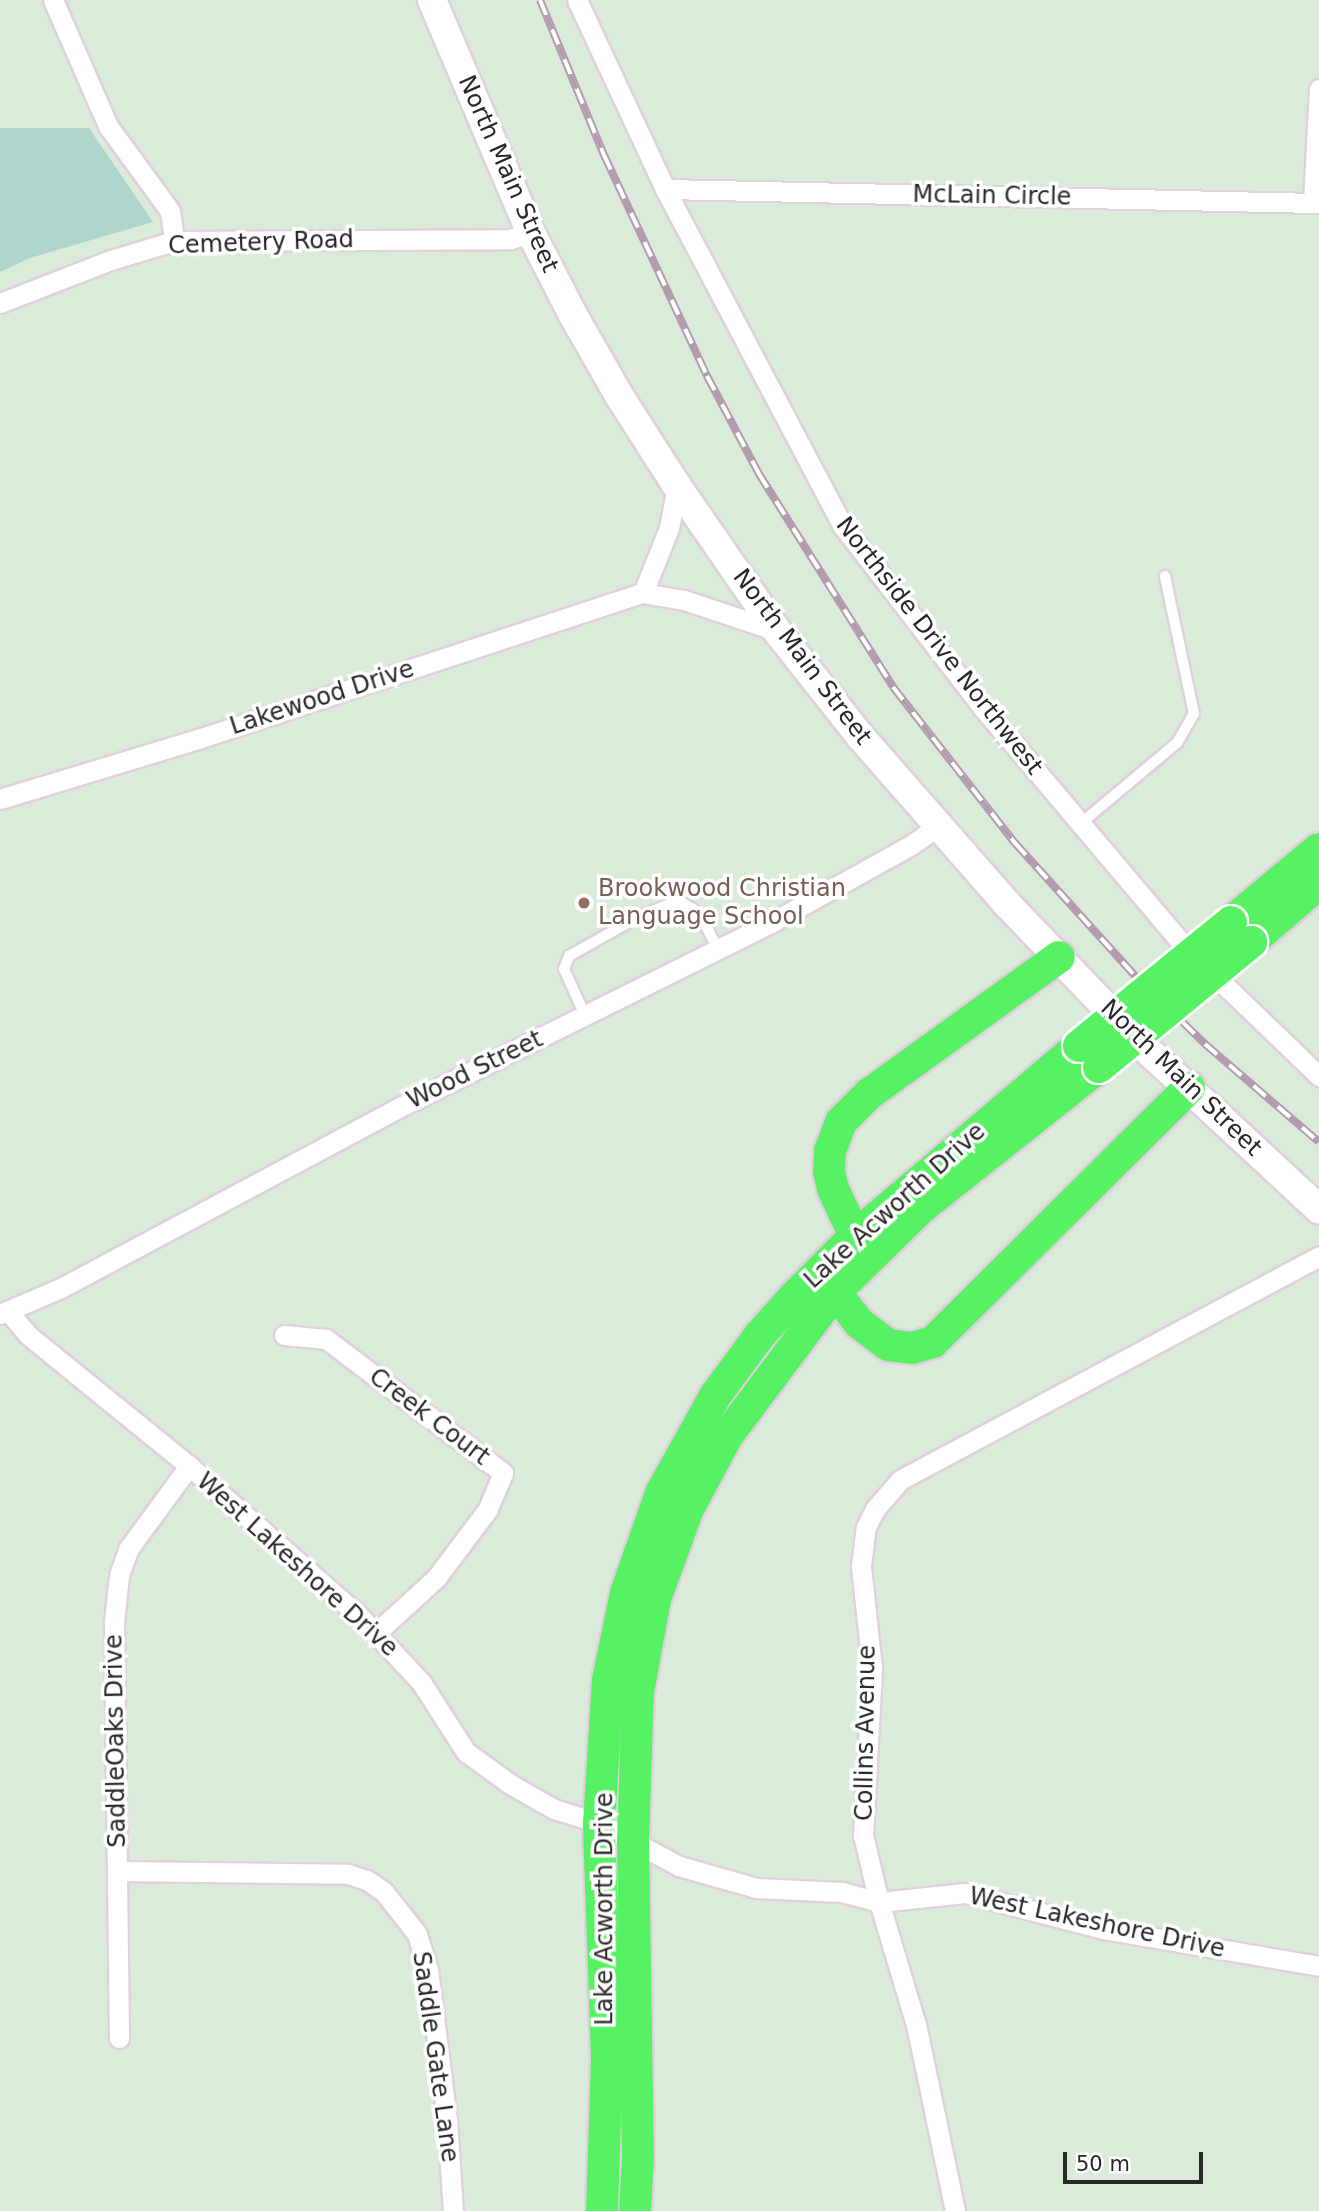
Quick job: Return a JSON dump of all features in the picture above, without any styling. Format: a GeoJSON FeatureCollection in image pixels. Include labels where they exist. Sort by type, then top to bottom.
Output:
{"type":"FeatureCollection","features":[{"type":"Feature","properties":{"kind":"main road","name":"North Main Street"},"geometry":{"type":"LineString","coordinates":[[432,0],[531,233],[620,397],[677,486],[777,631],[860,736],[1007,904],[1146,1049],[1319,1209]]}},
{"type":"Feature","properties":{"kind":"main road","name":"Lake Acworth Drive"},"geometry":{"type":"LineString","coordinates":[[1241,932],[1319,849]]}},
{"type":"Feature","properties":{"kind":"main road","name":"Lake Acworth Drive"},"geometry":{"type":"LineString","coordinates":[[602,2211],[607,2057],[599,1823],[608,1680],[616,1631],[643,1537],[661,1493],[708,1408],[741,1360],[794,1297],[855,1236],[1089,1057],[1241,932],[1319,883]]}},
{"type":"Feature","properties":{"kind":"main road"},"geometry":{"type":"LineString","coordinates":[[855,1236],[833,1189],[829,1171],[830,1151],[841,1122],[869,1094],[1059,957]]}},
{"type":"Feature","properties":{"kind":"main road","name":"Lake Acworth Drive"},"geometry":{"type":"LineString","coordinates":[[635,2211],[638,2157],[633,1842],[638,1692],[655,1599],[688,1509],[727,1436],[835,1292],[921,1208],[1089,1057]]}},
{"type":"Feature","properties":{"kind":"main road"},"geometry":{"type":"LineString","coordinates":[[835,1292],[859,1324],[879,1341],[900,1348],[923,1347],[933,1342],[1189,1088]]}},
{"type":"Feature","properties":{"kind":"street"},"geometry":{"type":"LineString","coordinates":[[53,0],[108,126],[170,211],[174,241]]}},
{"type":"Feature","properties":{"kind":"street","name":"Northside Drive Northwest"},"geometry":{"type":"LineString","coordinates":[[577,0],[665,189],[842,526],[983,708],[1186,948],[1319,1076]]}},
{"type":"Feature","properties":{"kind":"street"},"geometry":{"type":"LineString","coordinates":[[1316,203],[1319,89]]}},
{"type":"Feature","properties":{"kind":"street","name":"McLain Circle"},"geometry":{"type":"LineString","coordinates":[[665,189],[1316,203]]}},
{"type":"Feature","properties":{"kind":"street","name":"Cemetery Road"},"geometry":{"type":"LineString","coordinates":[[0,303],[98,265],[174,241],[510,239],[531,233]]}},
{"type":"Feature","properties":{"kind":"street"},"geometry":{"type":"LineString","coordinates":[[643,593],[669,528],[677,486]]}},
{"type":"Feature","properties":{"kind":"street","name":"Lakewood Drive"},"geometry":{"type":"LineString","coordinates":[[0,799],[198,739],[643,593],[684,600],[777,631]]}},
{"type":"Feature","properties":{"kind":"street","name":"Wood Street"},"geometry":{"type":"LineString","coordinates":[[4,1312],[61,1288],[398,1108],[718,950],[900,852],[940,825]]}},
{"type":"Feature","properties":{"kind":"street","name":"Collins Avenue"},"geometry":{"type":"LineString","coordinates":[[955,2211],[916,2025],[879,1902],[863,1835],[872,1668],[861,1566],[866,1527],[875,1509],[900,1480],[1319,1256]]}},
{"type":"Feature","properties":{"kind":"street","name":"West Lakeshore Drive"},"geometry":{"type":"LineString","coordinates":[[4,1312],[28,1335],[189,1466],[311,1571],[376,1633],[421,1682],[466,1752],[510,1784],[554,1809],[599,1823],[679,1866],[757,1888],[842,1892],[879,1902],[965,1893],[1103,1929],[1319,1966]]}},
{"type":"Feature","properties":{"kind":"street","name":"Creek Court"},"geometry":{"type":"LineString","coordinates":[[284,1335],[326,1339],[503,1473],[488,1509],[436,1578],[376,1633]]}},
{"type":"Feature","properties":{"kind":"street","name":"SaddleOaks Drive"},"geometry":{"type":"LineString","coordinates":[[119,2038],[114,1622],[119,1575],[129,1548],[189,1466]]}},
{"type":"Feature","properties":{"kind":"street","name":"Saddle Gate Lane"},"geometry":{"type":"LineString","coordinates":[[117,1871],[348,1874],[368,1880],[384,1892],[417,1934],[428,1970],[447,2120],[453,2211]]}},
{"type":"Feature","properties":{"kind":"lane"},"geometry":{"type":"LineString","coordinates":[[1080,824],[1177,743],[1194,714],[1164,576]]}},
{"type":"Feature","properties":{"kind":"lane"},"geometry":{"type":"LineString","coordinates":[[586,1016],[564,969],[569,956],[638,917],[670,904],[684,904],[693,909],[706,926],[718,950]]}},
{"type":"Feature","properties":{"kind":"shaded area"},"geometry":{"type":"Polygon","coordinates":[[[0,128],[89,128],[153,222],[30,258],[0,272],[0,128]]]}},
{"type":"Feature","properties":{"kind":"railway"},"geometry":{"type":"LineString","coordinates":[[540,0],[604,155],[707,376],[759,474],[893,687],[1015,843],[1137,978],[1205,1044],[1319,1142]]}},
{"type":"Feature","properties":{"kind":"place","name":"Brookwood Christian Language School"},"geometry":{"type":"Point","coordinates":[584,903]}}]}
